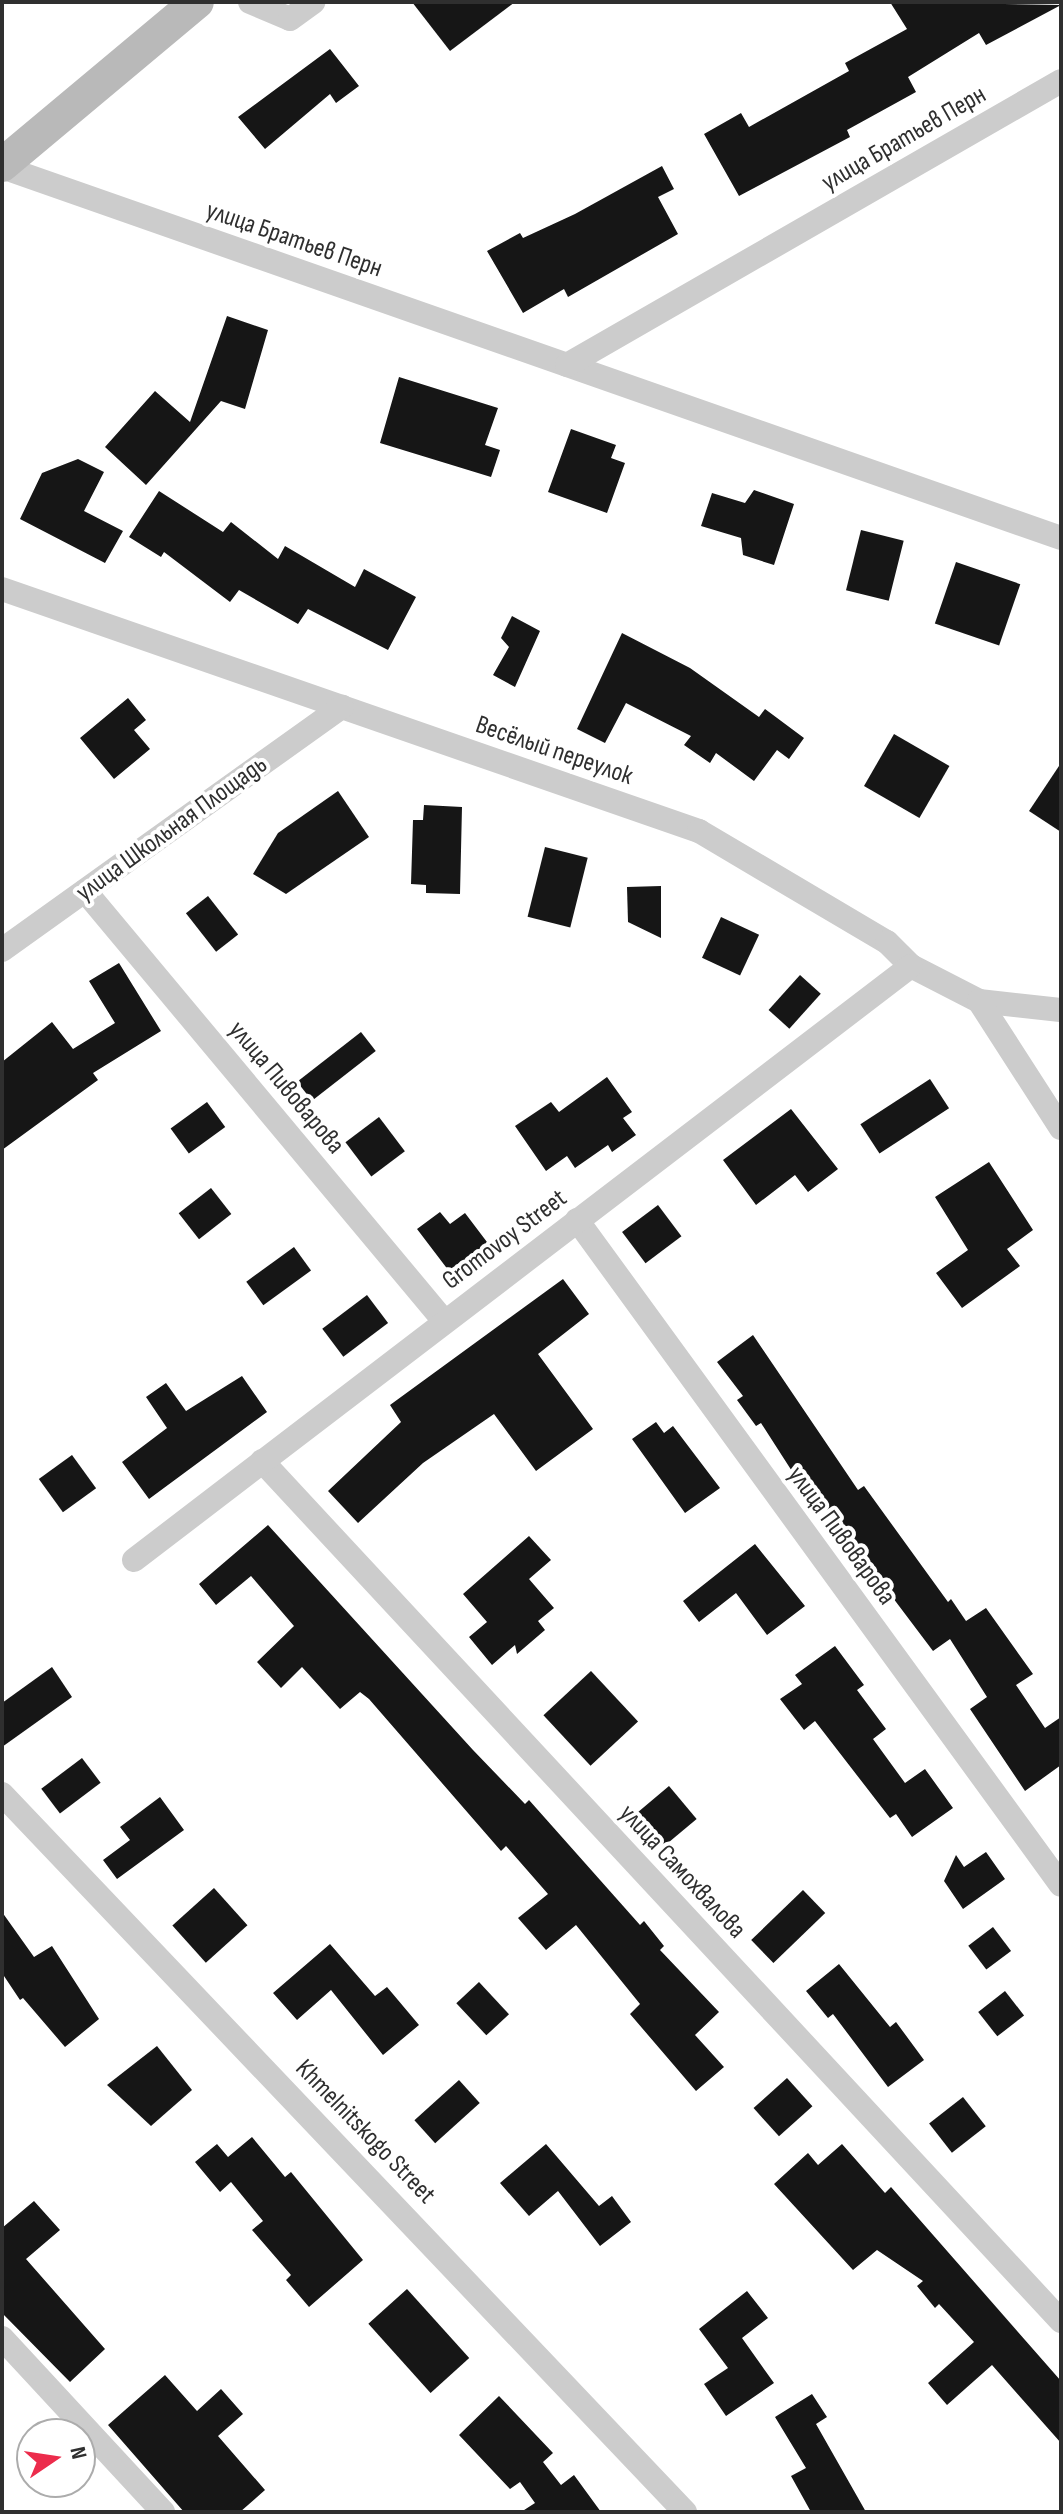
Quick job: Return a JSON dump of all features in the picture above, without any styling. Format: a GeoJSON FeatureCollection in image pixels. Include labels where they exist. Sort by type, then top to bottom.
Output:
{"type":"FeatureCollection","features":[{"type":"Feature","properties":{"kind":"main road"},"geometry":{"type":"LineString","coordinates":[[2,166],[197,2]]}},
{"type":"Feature","properties":{"kind":"street"},"geometry":{"type":"LineString","coordinates":[[250,2],[290,19],[313,2]]}},
{"type":"Feature","properties":{"kind":"street","name":"улица Братьев Перн"},"geometry":{"type":"LineString","coordinates":[[567,365],[1061,81]]}},
{"type":"Feature","properties":{"kind":"street","name":"улица Братьев Перн"},"geometry":{"type":"LineString","coordinates":[[2,166],[1061,538]]}},
{"type":"Feature","properties":{"kind":"street","name":"Весёлый переулок"},"geometry":{"type":"LineString","coordinates":[[2,589],[699,831],[887,942],[911,966],[979,1001],[1061,1010]]}},
{"type":"Feature","properties":{"kind":"street","name":"улица Школьная Площадь"},"geometry":{"type":"LineString","coordinates":[[2,950],[342,707]]}},
{"type":"Feature","properties":{"kind":"street","name":"улица Пивоварова"},"geometry":{"type":"LineString","coordinates":[[85,891],[444,1321]]}},
{"type":"Feature","properties":{"kind":"street","name":"Gromovoy Street"},"geometry":{"type":"LineString","coordinates":[[134,1560],[911,966]]}},
{"type":"Feature","properties":{"kind":"street"},"geometry":{"type":"LineString","coordinates":[[979,1001],[1061,1128]]}},
{"type":"Feature","properties":{"kind":"street","name":"улица Пивоварова"},"geometry":{"type":"LineString","coordinates":[[577,1220],[1061,1885]]}},
{"type":"Feature","properties":{"kind":"street","name":"улица Самохвалова"},"geometry":{"type":"LineString","coordinates":[[262,1461],[1061,2321]]}},
{"type":"Feature","properties":{"kind":"street","name":"Khmelnitskogo Street"},"geometry":{"type":"LineString","coordinates":[[2,1794],[685,2512]]}},
{"type":"Feature","properties":{"kind":"street"},"geometry":{"type":"LineString","coordinates":[[2,2338],[163,2512]]}},
{"type":"Feature","properties":{"kind":"building"},"geometry":{"type":"Polygon","coordinates":[[[412,2],[515,2],[450,51],[412,2]]]}},
{"type":"Feature","properties":{"kind":"building"},"geometry":{"type":"Polygon","coordinates":[[[890,2],[1061,5],[986,45],[979,33],[908,77],[916,92],[847,130],[850,137],[739,196],[704,134],[741,113],[749,127],[849,71],[845,63],[907,29],[890,2]]]}},
{"type":"Feature","properties":{"kind":"building"},"geometry":{"type":"Polygon","coordinates":[[[330,49],[359,86],[336,103],[330,94],[265,149],[238,117],[330,49]]]}},
{"type":"Feature","properties":{"kind":"building"},"geometry":{"type":"Polygon","coordinates":[[[662,166],[674,189],[658,197],[678,234],[568,297],[564,289],[523,313],[487,251],[520,233],[523,238],[575,214],[662,166]]]}},
{"type":"Feature","properties":{"kind":"building"},"geometry":{"type":"Polygon","coordinates":[[[227,316],[268,330],[245,409],[221,401],[146,485],[105,447],[155,391],[190,422],[227,316]]]}},
{"type":"Feature","properties":{"kind":"building"},"geometry":{"type":"Polygon","coordinates":[[[399,377],[498,408],[485,445],[500,450],[491,477],[380,443],[399,377]]]}},
{"type":"Feature","properties":{"kind":"building"},"geometry":{"type":"Polygon","coordinates":[[[571,429],[616,445],[611,458],[625,463],[607,513],[548,492],[571,429]]]}},
{"type":"Feature","properties":{"kind":"building"},"geometry":{"type":"Polygon","coordinates":[[[78,459],[104,472],[84,511],[123,531],[105,563],[20,519],[42,473],[78,459]]]}},
{"type":"Feature","properties":{"kind":"building"},"geometry":{"type":"Polygon","coordinates":[[[754,490],[794,504],[774,565],[743,555],[741,538],[701,526],[712,493],[745,503],[754,490]]]}},
{"type":"Feature","properties":{"kind":"building"},"geometry":{"type":"Polygon","coordinates":[[[159,491],[223,532],[231,522],[278,559],[285,546],[355,587],[364,569],[416,597],[388,650],[308,609],[298,624],[239,590],[230,602],[164,552],[161,557],[129,537],[159,491]]]}},
{"type":"Feature","properties":{"kind":"building"},"geometry":{"type":"Polygon","coordinates":[[[861,530],[904,541],[889,601],[846,590],[861,530]]]}},
{"type":"Feature","properties":{"kind":"building"},"geometry":{"type":"Polygon","coordinates":[[[956,562],[1020,584],[999,646],[935,623],[956,562]]]}},
{"type":"Feature","properties":{"kind":"building"},"geometry":{"type":"Polygon","coordinates":[[[512,616],[540,631],[515,687],[493,675],[509,647],[501,638],[512,616]]]}},
{"type":"Feature","properties":{"kind":"building"},"geometry":{"type":"Polygon","coordinates":[[[622,633],[690,668],[759,717],[765,709],[804,738],[789,759],[777,750],[754,781],[716,753],[710,763],[684,745],[691,736],[626,703],[605,743],[577,729],[622,633]]]}},
{"type":"Feature","properties":{"kind":"building"},"geometry":{"type":"Polygon","coordinates":[[[128,698],[146,720],[134,730],[150,749],[114,779],[80,738],[128,698]]]}},
{"type":"Feature","properties":{"kind":"building"},"geometry":{"type":"Polygon","coordinates":[[[894,734],[949,766],[919,818],[864,786],[894,734]]]}},
{"type":"Feature","properties":{"kind":"building"},"geometry":{"type":"Polygon","coordinates":[[[1061,763],[1061,832],[1029,811],[1061,763]]]}},
{"type":"Feature","properties":{"kind":"building"},"geometry":{"type":"Polygon","coordinates":[[[338,791],[369,837],[286,894],[253,874],[278,833],[338,791]]]}},
{"type":"Feature","properties":{"kind":"building"},"geometry":{"type":"Polygon","coordinates":[[[424,805],[462,807],[460,894],[426,893],[426,885],[411,884],[413,820],[423,820],[424,805]]]}},
{"type":"Feature","properties":{"kind":"building"},"geometry":{"type":"Polygon","coordinates":[[[545,847],[588,858],[570,928],[528,917],[545,847]]]}},
{"type":"Feature","properties":{"kind":"building"},"geometry":{"type":"Polygon","coordinates":[[[661,886],[661,938],[628,922],[627,887],[661,886]]]}},
{"type":"Feature","properties":{"kind":"building"},"geometry":{"type":"Polygon","coordinates":[[[208,896],[238,935],[216,952],[186,913],[208,896]]]}},
{"type":"Feature","properties":{"kind":"building"},"geometry":{"type":"Polygon","coordinates":[[[721,917],[759,935],[740,976],[702,958],[721,917]]]}},
{"type":"Feature","properties":{"kind":"building"},"geometry":{"type":"Polygon","coordinates":[[[119,963],[161,1031],[93,1073],[98,1080],[2,1150],[2,1062],[52,1022],[73,1049],[115,1023],[89,981],[119,963]]]}},
{"type":"Feature","properties":{"kind":"building"},"geometry":{"type":"Polygon","coordinates":[[[800,975],[821,994],[789,1029],[769,1010],[800,975]]]}},
{"type":"Feature","properties":{"kind":"building"},"geometry":{"type":"Polygon","coordinates":[[[361,1032],[376,1051],[312,1101],[297,1082],[361,1032]]]}},
{"type":"Feature","properties":{"kind":"building"},"geometry":{"type":"Polygon","coordinates":[[[607,1077],[632,1112],[623,1118],[636,1135],[612,1152],[608,1145],[575,1168],[567,1156],[546,1171],[515,1126],[551,1102],[559,1112],[607,1077]]]}},
{"type":"Feature","properties":{"kind":"building"},"geometry":{"type":"Polygon","coordinates":[[[930,1079],[949,1108],[879,1154],[860,1124],[930,1079]]]}},
{"type":"Feature","properties":{"kind":"building"},"geometry":{"type":"Polygon","coordinates":[[[207,1102],[225,1127],[189,1154],[171,1128],[207,1102]]]}},
{"type":"Feature","properties":{"kind":"building"},"geometry":{"type":"Polygon","coordinates":[[[791,1109],[838,1169],[808,1192],[795,1175],[756,1205],[723,1160],[791,1109]]]}},
{"type":"Feature","properties":{"kind":"building"},"geometry":{"type":"Polygon","coordinates":[[[379,1117],[405,1151],[371,1177],[345,1142],[379,1117]]]}},
{"type":"Feature","properties":{"kind":"building"},"geometry":{"type":"Polygon","coordinates":[[[989,1162],[1033,1230],[1007,1249],[1020,1266],[962,1308],[936,1273],[968,1250],[935,1197],[989,1162]]]}},
{"type":"Feature","properties":{"kind":"building"},"geometry":{"type":"Polygon","coordinates":[[[211,1188],[231,1214],[199,1239],[179,1213],[211,1188]]]}},
{"type":"Feature","properties":{"kind":"building"},"geometry":{"type":"Polygon","coordinates":[[[658,1205],[681,1236],[646,1263],[622,1232],[658,1205]]]}},
{"type":"Feature","properties":{"kind":"building"},"geometry":{"type":"Polygon","coordinates":[[[440,1212],[450,1224],[465,1213],[490,1246],[452,1275],[417,1229],[440,1212]]]}},
{"type":"Feature","properties":{"kind":"building"},"geometry":{"type":"Polygon","coordinates":[[[294,1247],[311,1270],[263,1305],[246,1282],[294,1247]]]}},
{"type":"Feature","properties":{"kind":"building"},"geometry":{"type":"Polygon","coordinates":[[[563,1279],[589,1314],[538,1354],[593,1429],[536,1471],[494,1414],[423,1463],[358,1523],[328,1491],[401,1422],[390,1405],[563,1279]]]}},
{"type":"Feature","properties":{"kind":"building"},"geometry":{"type":"Polygon","coordinates":[[[367,1295],[388,1323],[343,1357],[322,1329],[367,1295]]]}},
{"type":"Feature","properties":{"kind":"building"},"geometry":{"type":"Polygon","coordinates":[[[753,1335],[858,1490],[864,1486],[948,1602],[951,1599],[966,1621],[986,1608],[1033,1674],[1016,1685],[1045,1728],[1061,1717],[1061,1765],[1025,1791],[970,1709],[987,1697],[950,1639],[933,1651],[801,1476],[797,1479],[761,1423],[756,1426],[737,1400],[743,1396],[717,1362],[753,1335]]]}},
{"type":"Feature","properties":{"kind":"building"},"geometry":{"type":"Polygon","coordinates":[[[242,1376],[267,1412],[149,1499],[122,1462],[167,1428],[146,1397],[166,1383],[186,1411],[242,1376]]]}},
{"type":"Feature","properties":{"kind":"building"},"geometry":{"type":"Polygon","coordinates":[[[656,1422],[664,1433],[673,1426],[720,1488],[685,1513],[632,1439],[656,1422]]]}},
{"type":"Feature","properties":{"kind":"building"},"geometry":{"type":"Polygon","coordinates":[[[72,1455],[96,1488],[63,1512],[39,1479],[72,1455]]]}},
{"type":"Feature","properties":{"kind":"building"},"geometry":{"type":"Polygon","coordinates":[[[268,1525],[473,1750],[525,1804],[529,1800],[640,1925],[644,1921],[664,1946],[660,1950],[719,2012],[695,2035],[724,2067],[696,2091],[630,2014],[640,2004],[576,1925],[546,1950],[518,1918],[548,1894],[506,1846],[501,1851],[369,1699],[360,1692],[340,1709],[302,1667],[281,1688],[257,1662],[294,1626],[251,1576],[216,1605],[199,1584],[268,1525]]]}},
{"type":"Feature","properties":{"kind":"building"},"geometry":{"type":"Polygon","coordinates":[[[529,1536],[551,1560],[529,1579],[554,1608],[538,1621],[545,1630],[517,1654],[515,1645],[492,1665],[469,1637],[487,1622],[463,1594],[529,1536]]]}},
{"type":"Feature","properties":{"kind":"building"},"geometry":{"type":"Polygon","coordinates":[[[755,1544],[805,1606],[767,1635],[736,1593],[699,1622],[683,1601],[755,1544]]]}},
{"type":"Feature","properties":{"kind":"building"},"geometry":{"type":"Polygon","coordinates":[[[835,1646],[864,1685],[857,1690],[886,1729],[873,1739],[905,1783],[925,1769],[953,1808],[912,1837],[896,1814],[890,1818],[815,1721],[804,1730],[780,1699],[802,1684],[795,1675],[835,1646]]]}},
{"type":"Feature","properties":{"kind":"building"},"geometry":{"type":"Polygon","coordinates":[[[52,1667],[72,1697],[2,1747],[2,1703],[52,1667]]]}},
{"type":"Feature","properties":{"kind":"building"},"geometry":{"type":"Polygon","coordinates":[[[591,1671],[638,1721],[591,1766],[543,1715],[591,1671]]]}},
{"type":"Feature","properties":{"kind":"building"},"geometry":{"type":"Polygon","coordinates":[[[82,1758],[101,1783],[60,1813],[41,1789],[82,1758]]]}},
{"type":"Feature","properties":{"kind":"building"},"geometry":{"type":"Polygon","coordinates":[[[669,1786],[697,1819],[664,1847],[636,1814],[669,1786]]]}},
{"type":"Feature","properties":{"kind":"building"},"geometry":{"type":"Polygon","coordinates":[[[160,1797],[184,1830],[117,1879],[103,1860],[130,1840],[120,1827],[160,1797]]]}},
{"type":"Feature","properties":{"kind":"building"},"geometry":{"type":"Polygon","coordinates":[[[986,1852],[1005,1879],[963,1909],[944,1881],[956,1855],[964,1867],[986,1852]]]}},
{"type":"Feature","properties":{"kind":"building"},"geometry":{"type":"Polygon","coordinates":[[[214,1888],[247,1925],[206,1963],[172,1925],[214,1888]]]}},
{"type":"Feature","properties":{"kind":"building"},"geometry":{"type":"Polygon","coordinates":[[[803,1890],[825,1913],[773,1963],[751,1940],[803,1890]]]}},
{"type":"Feature","properties":{"kind":"building"},"geometry":{"type":"Polygon","coordinates":[[[2,1912],[34,1957],[52,1946],[99,2019],[65,2047],[23,1998],[20,2000],[2,1973],[2,1912]]]}},
{"type":"Feature","properties":{"kind":"building"},"geometry":{"type":"Polygon","coordinates":[[[993,1927],[1011,1951],[986,1970],[968,1946],[993,1927]]]}},
{"type":"Feature","properties":{"kind":"building"},"geometry":{"type":"Polygon","coordinates":[[[330,1944],[375,1996],[387,1987],[419,2025],[383,2055],[331,1990],[297,2020],[273,1993],[330,1944]]]}},
{"type":"Feature","properties":{"kind":"building"},"geometry":{"type":"Polygon","coordinates":[[[839,1964],[890,2027],[896,2022],[924,2060],[888,2087],[833,2014],[828,2018],[806,1991],[839,1964]]]}},
{"type":"Feature","properties":{"kind":"building"},"geometry":{"type":"Polygon","coordinates":[[[479,1982],[509,2014],[486,2035],[456,2003],[479,1982]]]}},
{"type":"Feature","properties":{"kind":"building"},"geometry":{"type":"Polygon","coordinates":[[[1005,1991],[1024,2015],[997,2036],[978,2012],[1005,1991]]]}},
{"type":"Feature","properties":{"kind":"building"},"geometry":{"type":"Polygon","coordinates":[[[157,2046],[192,2090],[151,2126],[107,2085],[157,2046]]]}},
{"type":"Feature","properties":{"kind":"building"},"geometry":{"type":"Polygon","coordinates":[[[787,2078],[812,2106],[779,2136],[754,2108],[787,2078]]]}},
{"type":"Feature","properties":{"kind":"building"},"geometry":{"type":"Polygon","coordinates":[[[459,2080],[480,2103],[435,2143],[414,2120],[459,2080]]]}},
{"type":"Feature","properties":{"kind":"building"},"geometry":{"type":"Polygon","coordinates":[[[963,2097],[986,2126],[952,2153],[929,2123],[963,2097]]]}},
{"type":"Feature","properties":{"kind":"building"},"geometry":{"type":"Polygon","coordinates":[[[252,2137],[285,2177],[291,2172],[363,2260],[309,2307],[286,2280],[291,2275],[252,2230],[263,2221],[231,2182],[220,2192],[195,2162],[217,2144],[228,2157],[252,2137]]]}},
{"type":"Feature","properties":{"kind":"building"},"geometry":{"type":"Polygon","coordinates":[[[546,2144],[599,2206],[612,2196],[631,2222],[600,2246],[558,2191],[529,2216],[500,2183],[546,2144]]]}},
{"type":"Feature","properties":{"kind":"building"},"geometry":{"type":"Polygon","coordinates":[[[842,2144],[885,2193],[891,2187],[1061,2381],[1061,2443],[992,2365],[947,2405],[928,2383],[974,2342],[939,2304],[935,2308],[917,2286],[923,2281],[877,2250],[853,2270],[774,2184],[808,2153],[818,2165],[842,2144]]]}},
{"type":"Feature","properties":{"kind":"building"},"geometry":{"type":"Polygon","coordinates":[[[34,2201],[60,2230],[26,2259],[105,2349],[70,2382],[2,2313],[2,2228],[34,2201]]]}},
{"type":"Feature","properties":{"kind":"building"},"geometry":{"type":"Polygon","coordinates":[[[407,2289],[469,2358],[431,2393],[368,2324],[407,2289]]]}},
{"type":"Feature","properties":{"kind":"building"},"geometry":{"type":"Polygon","coordinates":[[[747,2291],[768,2318],[742,2338],[774,2383],[726,2416],[704,2384],[728,2368],[699,2329],[747,2291]]]}},
{"type":"Feature","properties":{"kind":"building"},"geometry":{"type":"Polygon","coordinates":[[[165,2375],[197,2411],[221,2389],[243,2414],[218,2436],[265,2490],[240,2512],[184,2512],[108,2425],[165,2375]]]}},
{"type":"Feature","properties":{"kind":"building"},"geometry":{"type":"Polygon","coordinates":[[[812,2394],[827,2417],[816,2424],[866,2512],[811,2512],[791,2476],[806,2468],[775,2417],[812,2394]]]}},
{"type":"Feature","properties":{"kind":"building"},"geometry":{"type":"Polygon","coordinates":[[[499,2396],[553,2453],[543,2462],[561,2485],[574,2475],[601,2512],[521,2512],[535,2503],[520,2482],[510,2489],[459,2435],[499,2396]]]}}]}
